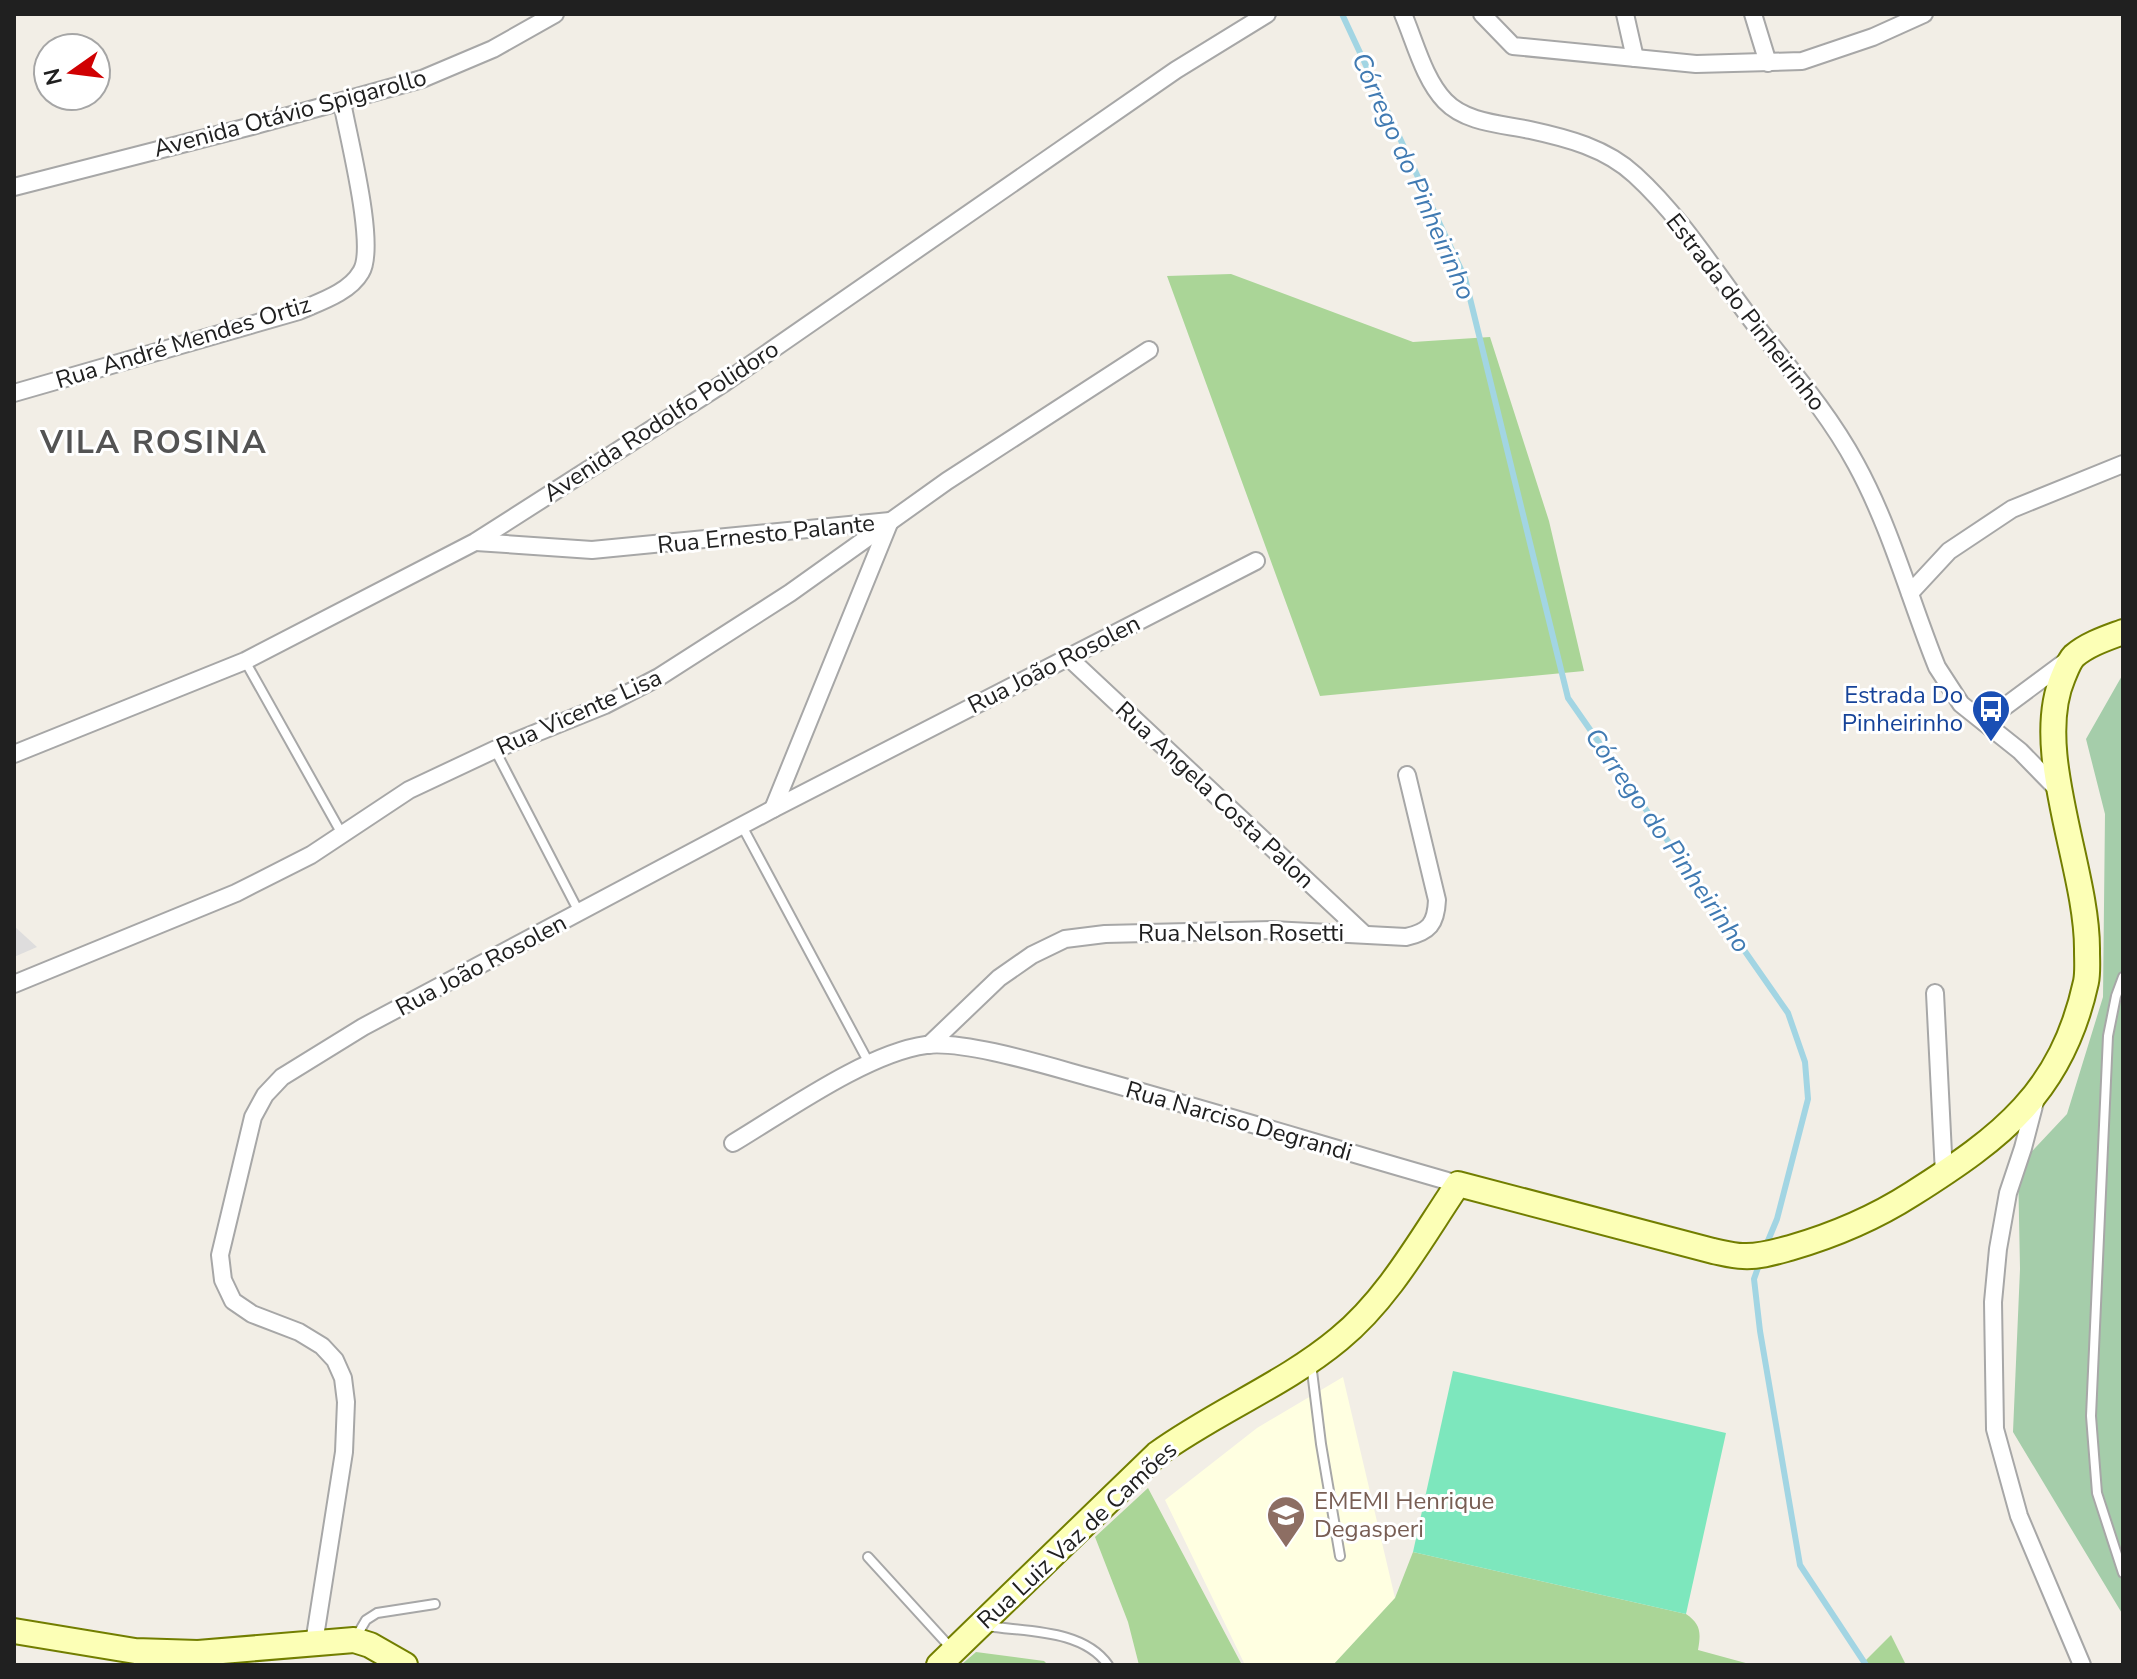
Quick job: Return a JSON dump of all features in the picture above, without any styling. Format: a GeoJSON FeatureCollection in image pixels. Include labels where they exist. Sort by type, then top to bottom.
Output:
{"type":"FeatureCollection","features":[{"type":"Feature","properties":{"kind":"main road"},"geometry":{"type":"LineString","coordinates":[[1944,1174],[2011,1124],[2036,1096],[2076,1018],[2087,979],[2087,936],[2081,885],[2054,751],[2053,719],[2059,688],[2072,657],[2100,640],[2123,632]]}},
{"type":"Feature","properties":{"kind":"main road","name":"Rua Narciso Degrandi"},"geometry":{"type":"LineString","coordinates":[[1458,1184],[1713,1251],[1759,1255],[1861,1224],[1944,1174]]}},
{"type":"Feature","properties":{"kind":"main road","name":"Rua Luiz Vaz de Camões"},"geometry":{"type":"LineString","coordinates":[[947,1658],[1157,1454],[1187,1432],[1337,1341],[1360,1320],[1387,1289],[1458,1184]]}},
{"type":"Feature","properties":{"kind":"main road"},"geometry":{"type":"LineString","coordinates":[[14,1631],[135,1651],[233,1655],[354,1640],[370,1645],[405,1665]]}},
{"type":"Feature","properties":{"kind":"street","name":"Avenida Otávio Spigarollo"},"geometry":{"type":"LineString","coordinates":[[14,187],[422,79],[507,42],[555,14]]}},
{"type":"Feature","properties":{"kind":"street","name":"Avenida Rodolfo Polidoro"},"geometry":{"type":"LineString","coordinates":[[14,754],[245,661],[475,542],[724,383],[1176,70],[1267,14]]}},
{"type":"Feature","properties":{"kind":"street","name":"Estrada do Pinheirinho"},"geometry":{"type":"LineString","coordinates":[[1403,14],[1434,87],[1446,103],[1465,115],[1569,139],[1607,155],[1628,169],[1677,221],[1831,423],[1857,465],[1937,667],[1961,704],[2020,751],[2062,794]]}},
{"type":"Feature","properties":{"kind":"street"},"geometry":{"type":"LineString","coordinates":[[1482,14],[1513,46],[1696,64],[1802,61],[1873,37],[1924,14]]}},
{"type":"Feature","properties":{"kind":"street"},"geometry":{"type":"LineString","coordinates":[[1625,14],[1635,58]]}},
{"type":"Feature","properties":{"kind":"street"},"geometry":{"type":"LineString","coordinates":[[1753,14],[1768,63]]}},
{"type":"Feature","properties":{"kind":"street","name":"Rua André Mendes Ortiz"},"geometry":{"type":"LineString","coordinates":[[14,393],[299,311],[332,296],[355,280],[363,269],[366,236],[342,102]]}},
{"type":"Feature","properties":{"kind":"street","name":"Rua Vicente Lisa"},"geometry":{"type":"LineString","coordinates":[[14,984],[284,871],[409,790],[494,750],[605,705],[659,677],[790,593],[890,521],[1149,350]]}},
{"type":"Feature","properties":{"kind":"street"},"geometry":{"type":"LineString","coordinates":[[1910,593],[1949,551],[2012,509],[2123,464]]}},
{"type":"Feature","properties":{"kind":"street","name":"Rua Ernesto Palante"},"geometry":{"type":"LineString","coordinates":[[475,542],[605,549],[890,521],[773,809]]}},
{"type":"Feature","properties":{"kind":"street","name":"Rua João Rosolen"},"geometry":{"type":"LineString","coordinates":[[314,1643],[344,1452],[346,1402],[343,1378],[335,1360],[322,1346],[299,1332],[252,1314],[233,1301],[223,1280],[220,1255],[253,1117],[265,1095],[282,1077],[363,1027],[773,809],[1256,561]]}},
{"type":"Feature","properties":{"kind":"street","name":"Rua Angela Costa Palon"},"geometry":{"type":"LineString","coordinates":[[1067,656],[1363,933]]}},
{"type":"Feature","properties":{"kind":"street"},"geometry":{"type":"LineString","coordinates":[[1984,722],[2072,657]]}},
{"type":"Feature","properties":{"kind":"street","name":"Rua Nelson Rosetti"},"geometry":{"type":"LineString","coordinates":[[929,1045],[999,978],[1032,955],[1065,939],[1181,931],[1308,930],[1406,937],[1421,934],[1433,925],[1437,900],[1407,775]]}},
{"type":"Feature","properties":{"kind":"street"},"geometry":{"type":"LineString","coordinates":[[1935,993],[1944,1174]]}},
{"type":"Feature","properties":{"kind":"street","name":"Rua Narciso Degrandi"},"geometry":{"type":"LineString","coordinates":[[733,1143],[869,1063],[907,1049],[929,1045],[983,1051],[1065,1071],[1458,1184]]}},
{"type":"Feature","properties":{"kind":"street"},"geometry":{"type":"LineString","coordinates":[[2036,1096],[2008,1193],[1998,1249],[1993,1302],[1995,1429],[2019,1516],[2082,1665]]}},
{"type":"Feature","properties":{"kind":"lane"},"geometry":{"type":"LineString","coordinates":[[245,661],[342,835]]}},
{"type":"Feature","properties":{"kind":"lane"},"geometry":{"type":"LineString","coordinates":[[494,750],[580,913]]}},
{"type":"Feature","properties":{"kind":"lane"},"geometry":{"type":"LineString","coordinates":[[742,826],[869,1063]]}},
{"type":"Feature","properties":{"kind":"lane"},"geometry":{"type":"LineString","coordinates":[[2123,977],[2108,1036],[2091,1416],[2097,1493],[2123,1573]]}},
{"type":"Feature","properties":{"kind":"lane"},"geometry":{"type":"LineString","coordinates":[[1310,1358],[1340,1556]]}},
{"type":"Feature","properties":{"kind":"lane"},"geometry":{"type":"LineString","coordinates":[[868,1557],[947,1658]]}},
{"type":"Feature","properties":{"kind":"lane"},"geometry":{"type":"LineString","coordinates":[[354,1640],[366,1620],[377,1613],[435,1604]]}},
{"type":"Feature","properties":{"kind":"lane"},"geometry":{"type":"LineString","coordinates":[[981,1626],[1072,1638],[1103,1658],[1108,1665]]}},
{"type":"Feature","properties":{"kind":"shaded area"},"geometry":{"type":"Polygon","coordinates":[[[2123,674],[2123,1615],[2013,1432],[2020,1269],[2018,1166],[2067,1114],[2103,997],[2105,814],[2086,739],[2123,674]]]}},
{"type":"Feature","properties":{"kind":"shaded area"},"geometry":{"type":"Polygon","coordinates":[[[14,926],[37,947],[14,957],[14,926]]]}},
{"type":"Feature","properties":{"kind":"shaded area","name":"EMEMI Henrique Degasperi"},"geometry":{"type":"Polygon","coordinates":[[[1343,1377],[1395,1598],[1333,1665],[1245,1665],[1165,1500],[1257,1428],[1343,1377]]]}},
{"type":"Feature","properties":{"kind":"green space"},"geometry":{"type":"Polygon","coordinates":[[[1231,274],[1413,342],[1490,337],[1549,521],[1584,671],[1320,696],[1167,276],[1231,274]]]}},
{"type":"Feature","properties":{"kind":"green space"},"geometry":{"type":"Polygon","coordinates":[[[1453,1371],[1726,1433],[1686,1614],[1413,1552],[1453,1371]]]}},
{"type":"Feature","properties":{"kind":"green space"},"geometry":{"type":"Polygon","coordinates":[[[1148,1488],[1242,1665],[1139,1665],[1128,1622],[1095,1537],[1148,1488]]]}},
{"type":"Feature","properties":{"kind":"green space"},"geometry":{"type":"Polygon","coordinates":[[[1413,1552],[1686,1614],[1699,1629],[1698,1650],[1753,1665],[1333,1665],[1395,1598],[1413,1552]]]}},
{"type":"Feature","properties":{"kind":"green space"},"geometry":{"type":"Polygon","coordinates":[[[1891,1635],[1906,1665],[1861,1665],[1891,1635]]]}},
{"type":"Feature","properties":{"kind":"green space"},"geometry":{"type":"Polygon","coordinates":[[[976,1652],[1044,1661],[1048,1665],[961,1665],[976,1652]]]}},
{"type":"Feature","properties":{"kind":"waterway","name":"Córrego do Pinheirinho"},"geometry":{"type":"LineString","coordinates":[[1342,14],[1465,278],[1568,698],[1788,1013],[1805,1062],[1808,1099],[1777,1219],[1765,1248]]}},
{"type":"Feature","properties":{"kind":"waterway","name":"Córrego do Pinheirinho"},"geometry":{"type":"LineString","coordinates":[[1760,1262],[1754,1279],[1760,1331],[1800,1565],[1866,1665]]}},
{"type":"Feature","properties":{"kind":"place","name":"Estrada Do Pinheirinho"},"geometry":{"type":"Point","coordinates":[1991,743]}},
{"type":"Feature","properties":{"kind":"place","name":"EMEMI Henrique Degasperi"},"geometry":{"type":"Point","coordinates":[1286,1549]}},
{"type":"Feature","properties":{"kind":"district","name":"VILA ROSINA"},"geometry":{"type":"Point","coordinates":[154,442]}}]}
